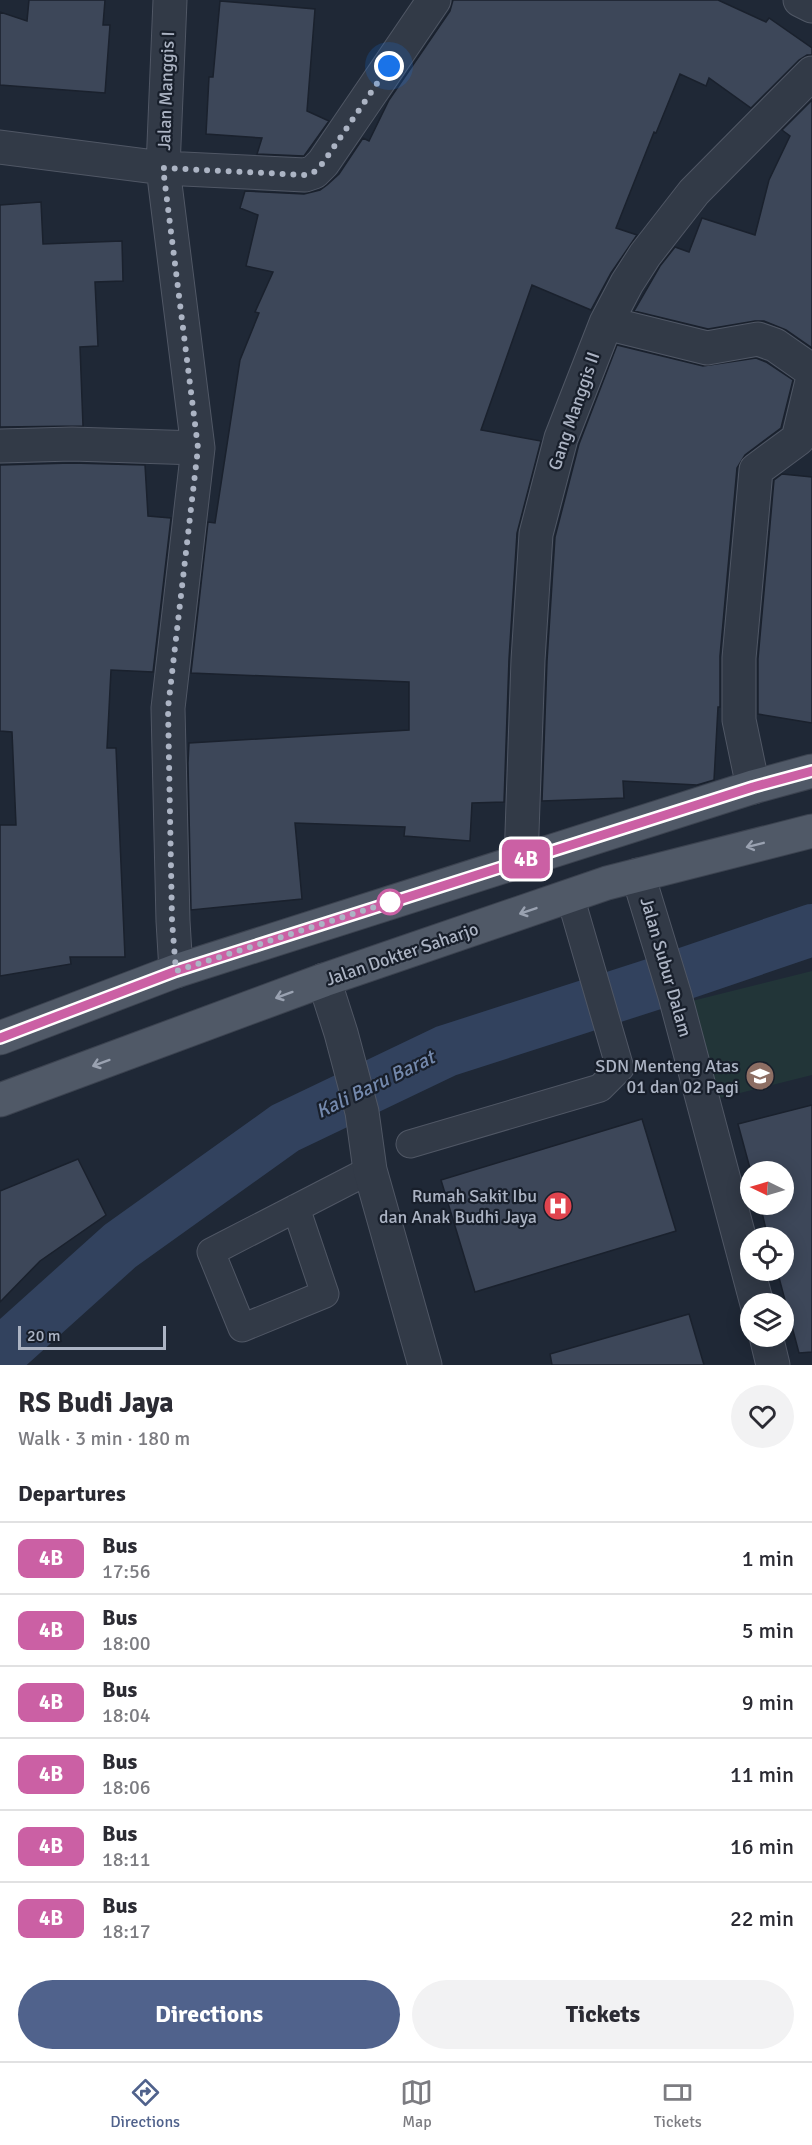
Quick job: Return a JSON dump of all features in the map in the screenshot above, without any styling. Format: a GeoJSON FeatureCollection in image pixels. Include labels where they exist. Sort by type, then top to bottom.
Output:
{"type":"FeatureCollection","features":[{"type":"Feature","properties":{"kind":"main road"},"geometry":{"type":"LineString","coordinates":[[0,1038],[176,971],[753,787],[812,771]]}},
{"type":"Feature","properties":{"kind":"main road","name":"Jalan Dokter Saharjo"},"geometry":{"type":"LineString","coordinates":[[0,1100],[324,980],[570,896],[638,875],[812,831]]}},
{"type":"Feature","properties":{"kind":"street","name":"Jalan Manggis I"},"geometry":{"type":"LineString","coordinates":[[170,0],[163,168],[198,448],[168,708],[172,921],[176,971]]}},
{"type":"Feature","properties":{"kind":"street"},"geometry":{"type":"LineString","coordinates":[[0,147],[163,168],[305,175],[314,172],[323,163],[434,0]]}},
{"type":"Feature","properties":{"kind":"street"},"geometry":{"type":"LineString","coordinates":[[800,0],[812,6]]}},
{"type":"Feature","properties":{"kind":"street","name":"Gang Manggis II"},"geometry":{"type":"LineString","coordinates":[[521,861],[536,534],[561,438],[606,323],[633,273],[694,192],[812,73]]}},
{"type":"Feature","properties":{"kind":"street"},"geometry":{"type":"LineString","coordinates":[[606,323],[706,348],[758,339],[775,345],[812,371]]}},
{"type":"Feature","properties":{"kind":"street"},"geometry":{"type":"LineString","coordinates":[[753,787],[739,720],[739,658],[756,470],[798,440],[812,381]]}},
{"type":"Feature","properties":{"kind":"street"},"geometry":{"type":"LineString","coordinates":[[0,446],[72,444],[198,448]]}},
{"type":"Feature","properties":{"kind":"street","name":"Jalan Subur Dalam"},"geometry":{"type":"LineString","coordinates":[[638,875],[675,996],[754,1293]]}},
{"type":"Feature","properties":{"kind":"street"},"geometry":{"type":"LineString","coordinates":[[324,980],[362,1112],[370,1170],[425,1365]]}},
{"type":"Feature","properties":{"kind":"street"},"geometry":{"type":"LineString","coordinates":[[769,1347],[773,1365]]}},
{"type":"Feature","properties":{"kind":"lane"},"geometry":{"type":"LineString","coordinates":[[410,1144],[600,1088],[620,1068],[570,896]]}},
{"type":"Feature","properties":{"kind":"lane"},"geometry":{"type":"LineString","coordinates":[[296,1208],[325,1294],[242,1328],[211,1252],[296,1208],[370,1170]]}},
{"type":"Feature","properties":{"kind":"green space"},"geometry":{"type":"Polygon","coordinates":[[[812,971],[812,1075],[716,1099],[692,1001],[812,971]]]}},
{"type":"Feature","properties":{"kind":"building"},"geometry":{"type":"Polygon","coordinates":[[[29,0],[105,0],[103,25],[110,25],[105,93],[0,85],[0,12],[27,21],[29,0]]]}},
{"type":"Feature","properties":{"kind":"building"},"geometry":{"type":"Polygon","coordinates":[[[453,0],[718,0],[766,22],[769,18],[812,48],[812,55],[799,60],[751,108],[709,78],[706,86],[680,74],[616,228],[637,235],[611,273],[591,310],[532,285],[481,430],[541,441],[517,533],[509,659],[504,802],[472,803],[470,841],[404,836],[405,827],[295,823],[302,899],[191,910],[189,743],[409,730],[409,682],[191,673],[208,522],[215,523],[240,360],[259,313],[255,312],[273,272],[246,266],[258,215],[240,208],[245,191],[304,194],[320,190],[339,174],[363,138],[369,141],[389,100],[450,11],[453,0]]]}},
{"type":"Feature","properties":{"kind":"building"},"geometry":{"type":"Polygon","coordinates":[[[220,1],[315,9],[307,111],[329,121],[304,156],[257,154],[262,138],[206,134],[209,77],[213,77],[220,1]]]}},
{"type":"Feature","properties":{"kind":"building"},"geometry":{"type":"Polygon","coordinates":[[[812,100],[812,348],[786,330],[764,321],[708,329],[634,311],[660,266],[675,247],[689,252],[702,218],[755,235],[769,180],[790,136],[782,130],[812,100]]]}},
{"type":"Feature","properties":{"kind":"building"},"geometry":{"type":"Polygon","coordinates":[[[41,202],[43,244],[122,241],[123,281],[95,282],[98,346],[80,347],[83,426],[0,427],[0,205],[41,202]]]}},
{"type":"Feature","properties":{"kind":"building"},"geometry":{"type":"Polygon","coordinates":[[[617,345],[703,366],[756,358],[793,380],[781,428],[745,455],[737,468],[720,656],[720,707],[718,707],[714,780],[697,785],[623,781],[624,798],[542,801],[547,661],[555,537],[579,444],[617,345]]]}},
{"type":"Feature","properties":{"kind":"building"},"geometry":{"type":"Polygon","coordinates":[[[72,463],[145,465],[148,516],[171,518],[153,672],[111,670],[107,748],[116,748],[125,957],[70,957],[71,964],[0,976],[0,825],[16,825],[12,732],[0,731],[0,465],[72,463]]]}},
{"type":"Feature","properties":{"kind":"building"},"geometry":{"type":"Polygon","coordinates":[[[782,474],[812,477],[812,723],[758,714],[758,659],[774,480],[782,474]]]}},
{"type":"Feature","properties":{"kind":"building"},"geometry":{"type":"Polygon","coordinates":[[[812,1105],[812,1352],[799,1353],[794,1334],[794,1293],[783,1293],[780,1281],[794,1281],[794,1227],[765,1227],[763,1215],[794,1215],[794,1161],[748,1161],[738,1124],[812,1105]]]}},
{"type":"Feature","properties":{"kind":"building","name":"Rumah Sakit Ibu dan Anak Budhi Jaya"},"geometry":{"type":"Polygon","coordinates":[[[642,1119],[676,1231],[475,1292],[441,1180],[642,1119]]]}},
{"type":"Feature","properties":{"kind":"building"},"geometry":{"type":"Polygon","coordinates":[[[78,1159],[106,1215],[40,1261],[0,1302],[0,1191],[78,1159]]]}},
{"type":"Feature","properties":{"kind":"building"},"geometry":{"type":"Polygon","coordinates":[[[689,1314],[704,1365],[552,1365],[550,1354],[689,1314]]]}},
{"type":"Feature","properties":{"kind":"waterway","name":"Kali Baru Barat"},"geometry":{"type":"LineString","coordinates":[[0,1354],[120,1246],[285,1128],[446,1051],[812,930]]}},
{"type":"Feature","properties":{"kind":"bus line","name":"4B"},"geometry":{"type":"LineString","coordinates":[[0,1038],[176,971],[753,787],[812,771]]}},
{"type":"Feature","properties":{"kind":"place","name":"SDN Menteng Atas 01 dan 02 Pagi"},"geometry":{"type":"Point","coordinates":[760,1076]}},
{"type":"Feature","properties":{"kind":"place","name":"Rumah Sakit Ibu dan Anak Budhi Jaya"},"geometry":{"type":"Point","coordinates":[558,1206]}},
{"type":"Feature","properties":{"kind":"route"},"geometry":{"type":"LineString","coordinates":[[389,66],[323,163],[314,172],[305,175],[163,168],[198,448],[168,708],[172,921],[176,971],[390,902]]}}]}
